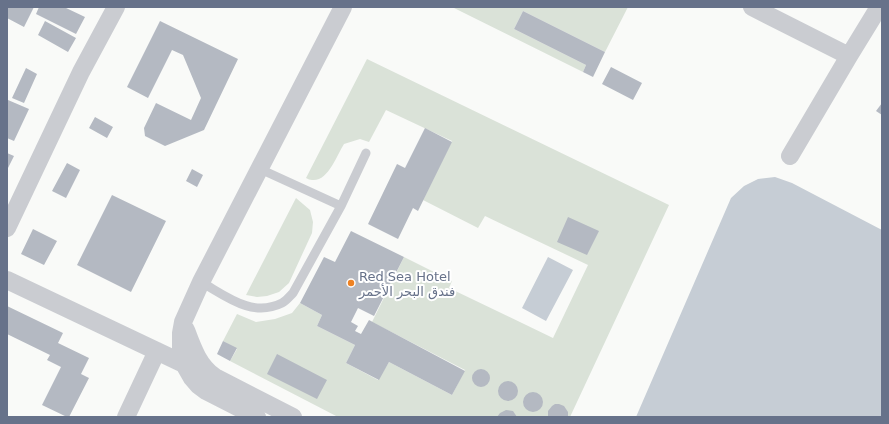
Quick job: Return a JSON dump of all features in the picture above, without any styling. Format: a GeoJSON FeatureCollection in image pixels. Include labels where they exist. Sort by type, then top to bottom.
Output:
{"type":"FeatureCollection","features":[{"type":"Feature","properties":{"kind":"street"},"geometry":{"type":"LineString","coordinates":[[7,228],[81,72],[116,7]]}},
{"type":"Feature","properties":{"kind":"street"},"geometry":{"type":"LineString","coordinates":[[257,417],[206,391],[192,378],[184,364],[181,349],[183,322],[201,282],[343,7]]}},
{"type":"Feature","properties":{"kind":"street"},"geometry":{"type":"LineString","coordinates":[[752,7],[849,56]]}},
{"type":"Feature","properties":{"kind":"street"},"geometry":{"type":"LineString","coordinates":[[790,156],[879,7]]}},
{"type":"Feature","properties":{"kind":"street"},"geometry":{"type":"LineString","coordinates":[[7,280],[184,364]]}},
{"type":"Feature","properties":{"kind":"street"},"geometry":{"type":"LineString","coordinates":[[183,322],[196,356],[208,372],[293,417]]}},
{"type":"Feature","properties":{"kind":"street"},"geometry":{"type":"LineString","coordinates":[[126,417],[157,351]]}},
{"type":"Feature","properties":{"kind":"lane"},"geometry":{"type":"LineString","coordinates":[[201,282],[246,306],[256,308],[272,306],[283,302],[293,293],[341,206],[366,153]]}},
{"type":"Feature","properties":{"kind":"lane"},"geometry":{"type":"LineString","coordinates":[[260,169],[341,206]]}},
{"type":"Feature","properties":{"kind":"shaded area"},"geometry":{"type":"Polygon","coordinates":[[[452,7],[628,7],[605,52],[523,11],[514,29],[586,65],[583,72],[452,7]]]}},
{"type":"Feature","properties":{"kind":"shaded area"},"geometry":{"type":"Polygon","coordinates":[[[367,59],[669,205],[570,417],[338,417],[230,361],[237,349],[223,341],[237,314],[256,322],[275,319],[292,313],[300,303],[322,315],[317,326],[355,345],[346,363],[378,380],[389,362],[452,395],[465,370],[372,322],[404,257],[452,281],[449,288],[553,338],[588,265],[485,216],[478,228],[423,200],[452,141],[386,110],[369,142],[360,139],[344,144],[331,167],[323,177],[312,180],[306,178],[367,59]]]}},
{"type":"Feature","properties":{"kind":"shaded area"},"geometry":{"type":"Polygon","coordinates":[[[775,177],[792,183],[882,230],[882,417],[636,417],[731,198],[744,186],[758,179],[775,177]]]}},
{"type":"Feature","properties":{"kind":"shaded area"},"geometry":{"type":"Polygon","coordinates":[[[296,198],[310,210],[313,222],[312,233],[289,283],[279,292],[267,296],[257,297],[246,295],[296,198]]]}},
{"type":"Feature","properties":{"kind":"shaded area"},"geometry":{"type":"Polygon","coordinates":[[[548,257],[573,270],[546,321],[522,308],[548,257]]]}},
{"type":"Feature","properties":{"kind":"building"},"geometry":{"type":"Polygon","coordinates":[[[7,7],[34,7],[24,27],[7,18],[7,7]]]}},
{"type":"Feature","properties":{"kind":"building"},"geometry":{"type":"Polygon","coordinates":[[[39,7],[64,7],[85,17],[76,34],[36,14],[39,7]]]}},
{"type":"Feature","properties":{"kind":"building"},"geometry":{"type":"Polygon","coordinates":[[[523,11],[605,52],[593,77],[583,72],[586,65],[514,29],[523,11]]]}},
{"type":"Feature","properties":{"kind":"building"},"geometry":{"type":"Polygon","coordinates":[[[45,21],[76,38],[68,52],[38,35],[45,21]]]}},
{"type":"Feature","properties":{"kind":"building"},"geometry":{"type":"Polygon","coordinates":[[[160,21],[238,59],[204,130],[165,146],[145,136],[144,128],[156,103],[191,120],[201,98],[183,55],[172,50],[148,98],[127,87],[160,21]]]}},
{"type":"Feature","properties":{"kind":"building"},"geometry":{"type":"Polygon","coordinates":[[[611,67],[642,83],[633,100],[602,84],[611,67]]]}},
{"type":"Feature","properties":{"kind":"building"},"geometry":{"type":"Polygon","coordinates":[[[26,68],[37,74],[24,103],[12,98],[26,68]]]}},
{"type":"Feature","properties":{"kind":"building"},"geometry":{"type":"Polygon","coordinates":[[[8,100],[29,109],[14,141],[7,138],[8,100]]]}},
{"type":"Feature","properties":{"kind":"building"},"geometry":{"type":"Polygon","coordinates":[[[882,103],[882,115],[876,111],[882,103]]]}},
{"type":"Feature","properties":{"kind":"building"},"geometry":{"type":"Polygon","coordinates":[[[95,117],[113,127],[107,138],[89,128],[95,117]]]}},
{"type":"Feature","properties":{"kind":"building"},"geometry":{"type":"Polygon","coordinates":[[[425,128],[452,142],[418,211],[413,208],[398,239],[368,224],[397,164],[405,168],[425,128]]]}},
{"type":"Feature","properties":{"kind":"building"},"geometry":{"type":"Polygon","coordinates":[[[7,153],[14,156],[8,168],[7,167],[7,153]]]}},
{"type":"Feature","properties":{"kind":"building"},"geometry":{"type":"Polygon","coordinates":[[[67,163],[80,170],[66,198],[52,191],[67,163]]]}},
{"type":"Feature","properties":{"kind":"building"},"geometry":{"type":"Polygon","coordinates":[[[192,169],[203,175],[197,187],[186,181],[192,169]]]}},
{"type":"Feature","properties":{"kind":"building"},"geometry":{"type":"Polygon","coordinates":[[[112,195],[166,221],[131,292],[77,265],[112,195]]]}},
{"type":"Feature","properties":{"kind":"building"},"geometry":{"type":"Polygon","coordinates":[[[568,217],[599,231],[587,255],[557,242],[568,217]]]}},
{"type":"Feature","properties":{"kind":"building"},"geometry":{"type":"Polygon","coordinates":[[[33,229],[57,241],[44,265],[21,254],[33,229]]]}},
{"type":"Feature","properties":{"kind":"building","name":"Red Sea Hotel فندق البحر الأحمر"},"geometry":{"type":"Polygon","coordinates":[[[351,231],[404,257],[374,316],[358,308],[351,322],[358,326],[355,331],[361,334],[369,320],[465,371],[452,395],[389,362],[379,380],[346,363],[355,345],[317,326],[322,315],[300,303],[324,257],[335,262],[351,231]]]}},
{"type":"Feature","properties":{"kind":"building"},"geometry":{"type":"Polygon","coordinates":[[[7,306],[63,333],[58,343],[89,358],[81,374],[89,378],[69,417],[42,405],[61,367],[47,360],[50,355],[7,334],[7,306]]]}},
{"type":"Feature","properties":{"kind":"building"},"geometry":{"type":"Polygon","coordinates":[[[223,341],[237,348],[230,361],[217,354],[223,341]]]}},
{"type":"Feature","properties":{"kind":"building"},"geometry":{"type":"Polygon","coordinates":[[[277,354],[327,380],[317,399],[267,374],[277,354]]]}},
{"type":"Feature","properties":{"kind":"building"},"geometry":{"type":"Polygon","coordinates":[[[481,369],[487,372],[490,378],[487,384],[481,387],[475,384],[472,378],[475,372],[481,369]]]}},
{"type":"Feature","properties":{"kind":"building"},"geometry":{"type":"Polygon","coordinates":[[[508,381],[515,384],[518,391],[515,398],[508,401],[501,398],[498,391],[501,384],[508,381]]]}},
{"type":"Feature","properties":{"kind":"building"},"geometry":{"type":"Polygon","coordinates":[[[533,392],[540,395],[543,402],[540,409],[533,412],[526,409],[523,402],[526,395],[533,392]]]}},
{"type":"Feature","properties":{"kind":"building"},"geometry":{"type":"Polygon","coordinates":[[[555,404],[564,406],[568,412],[568,417],[548,417],[548,411],[555,404]]]}},
{"type":"Feature","properties":{"kind":"building"},"geometry":{"type":"Polygon","coordinates":[[[506,410],[513,411],[517,417],[497,417],[500,413],[506,410]]]}},
{"type":"Feature","properties":{"kind":"place","name":"Red Sea Hotel فندق البحر الأحمر"},"geometry":{"type":"Point","coordinates":[351,283]}}]}
